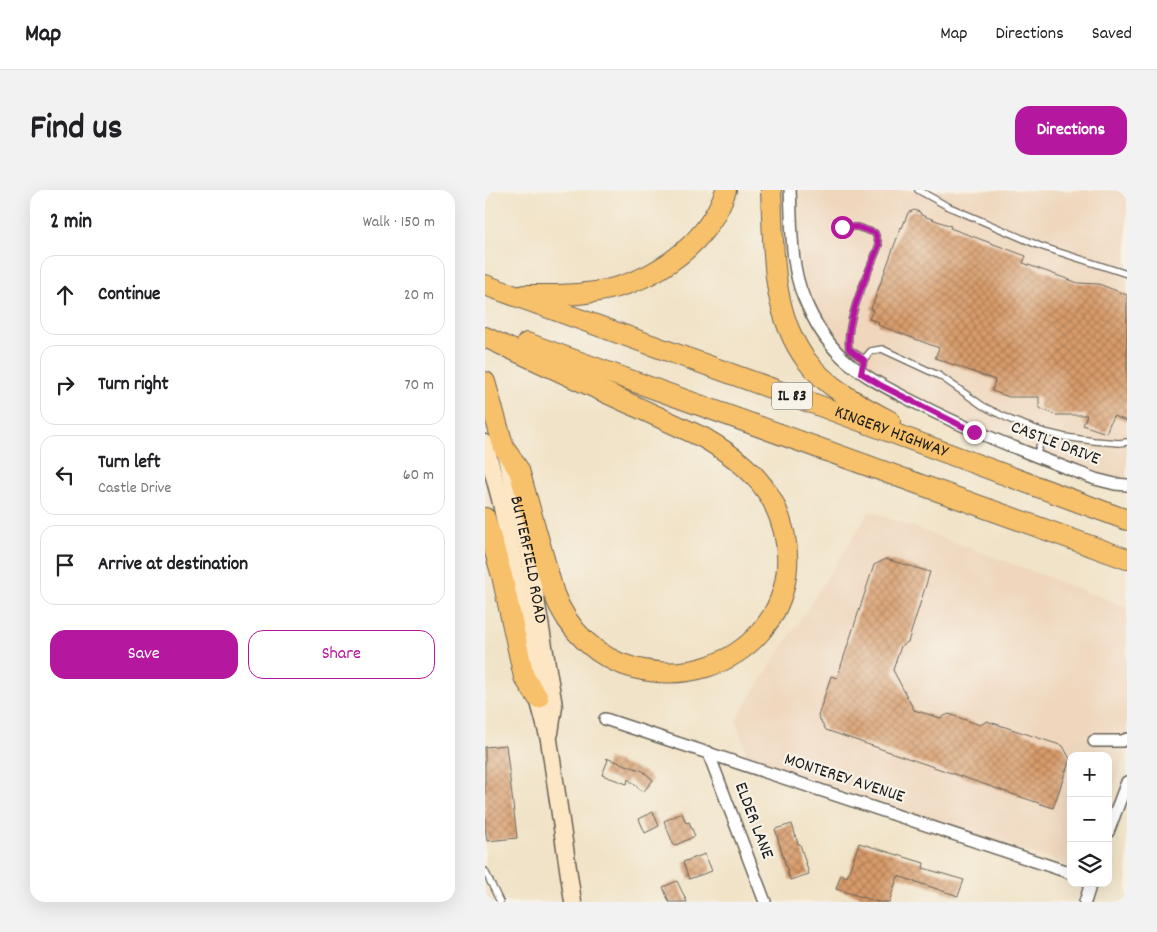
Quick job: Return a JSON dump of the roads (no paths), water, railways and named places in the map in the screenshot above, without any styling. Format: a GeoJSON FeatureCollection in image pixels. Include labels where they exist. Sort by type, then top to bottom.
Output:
{"type":"FeatureCollection","features":[{"type":"Feature","properties":{"kind":"highway"},"geometry":{"type":"LineString","coordinates":[[513,295],[585,294],[632,282],[654,272],[675,259],[693,244],[709,225],[721,204],[726,190]]}},
{"type":"Feature","properties":{"kind":"highway"},"geometry":{"type":"LineString","coordinates":[[771,190],[776,282],[782,310],[806,361],[822,377],[869,410],[916,434],[1070,500]]}},
{"type":"Feature","properties":{"kind":"highway","name":"KINGERY HIGHWAY"},"geometry":{"type":"LineString","coordinates":[[485,285],[812,403],[1127,520]]}},
{"type":"Feature","properties":{"kind":"highway","name":"IL 83"},"geometry":{"type":"LineString","coordinates":[[485,328],[518,346],[1127,559]]}},
{"type":"Feature","properties":{"kind":"highway"},"geometry":{"type":"LineString","coordinates":[[485,337],[518,346],[704,438],[742,464],[760,482],[772,501],[782,523],[787,550],[787,575],[782,597],[771,619],[738,652],[723,661],[701,669],[677,673],[653,672],[625,666],[604,656],[577,634],[560,610],[553,594],[519,470],[495,446]]}},
{"type":"Feature","properties":{"kind":"highway","name":"BUTTERFIELD ROAD"},"geometry":{"type":"LineString","coordinates":[[485,382],[495,446]]}},
{"type":"Feature","properties":{"kind":"highway"},"geometry":{"type":"LineString","coordinates":[[485,518],[502,576],[524,677],[538,698]]}},
{"type":"Feature","properties":{"kind":"main road","name":"BUTTERFIELD ROAD"},"geometry":{"type":"LineString","coordinates":[[495,446],[500,499],[515,569],[538,698],[549,740],[573,902]]}},
{"type":"Feature","properties":{"kind":"main road","name":"BUTTERFIELD ROAD"},"geometry":{"type":"LineString","coordinates":[[495,446],[530,563],[554,706],[549,740]]}},
{"type":"Feature","properties":{"kind":"street","name":"CASTLE DRIVE"},"geometry":{"type":"LineString","coordinates":[[790,190],[796,267],[803,297],[830,344],[861,373],[882,386],[974,432],[1095,479],[1127,485]]}},
{"type":"Feature","properties":{"kind":"street","name":"MONTEREY AVENUE"},"geometry":{"type":"LineString","coordinates":[[605,719],[1067,872]]}},
{"type":"Feature","properties":{"kind":"street"},"geometry":{"type":"LineString","coordinates":[[1094,741],[1122,741],[1127,738]]}},
{"type":"Feature","properties":{"kind":"street","name":"ELDER LANE"},"geometry":{"type":"LineString","coordinates":[[708,752],[765,902]]}},
{"type":"Feature","properties":{"kind":"street"},"geometry":{"type":"LineString","coordinates":[[1112,821],[1127,782]]}},
{"type":"Feature","properties":{"kind":"street"},"geometry":{"type":"LineString","coordinates":[[1085,902],[1090,887]]}},
{"type":"Feature","properties":{"kind":"lane"},"geometry":{"type":"LineString","coordinates":[[918,190],[947,206],[1040,246],[1127,274]]}},
{"type":"Feature","properties":{"kind":"lane"},"geometry":{"type":"LineString","coordinates":[[842,227],[857,227],[875,233],[879,245],[853,314],[847,338],[849,349],[864,360]]}},
{"type":"Feature","properties":{"kind":"lane"},"geometry":{"type":"LineString","coordinates":[[861,373],[864,360],[871,351],[882,349],[940,376],[983,406],[1011,420],[1044,432],[1094,441],[1127,442]]}},
{"type":"Feature","properties":{"kind":"lane"},"geometry":{"type":"LineString","coordinates":[[1036,456],[1044,432]]}},
{"type":"Feature","properties":{"kind":"lane"},"geometry":{"type":"LineString","coordinates":[[485,871],[500,902]]}}]}
